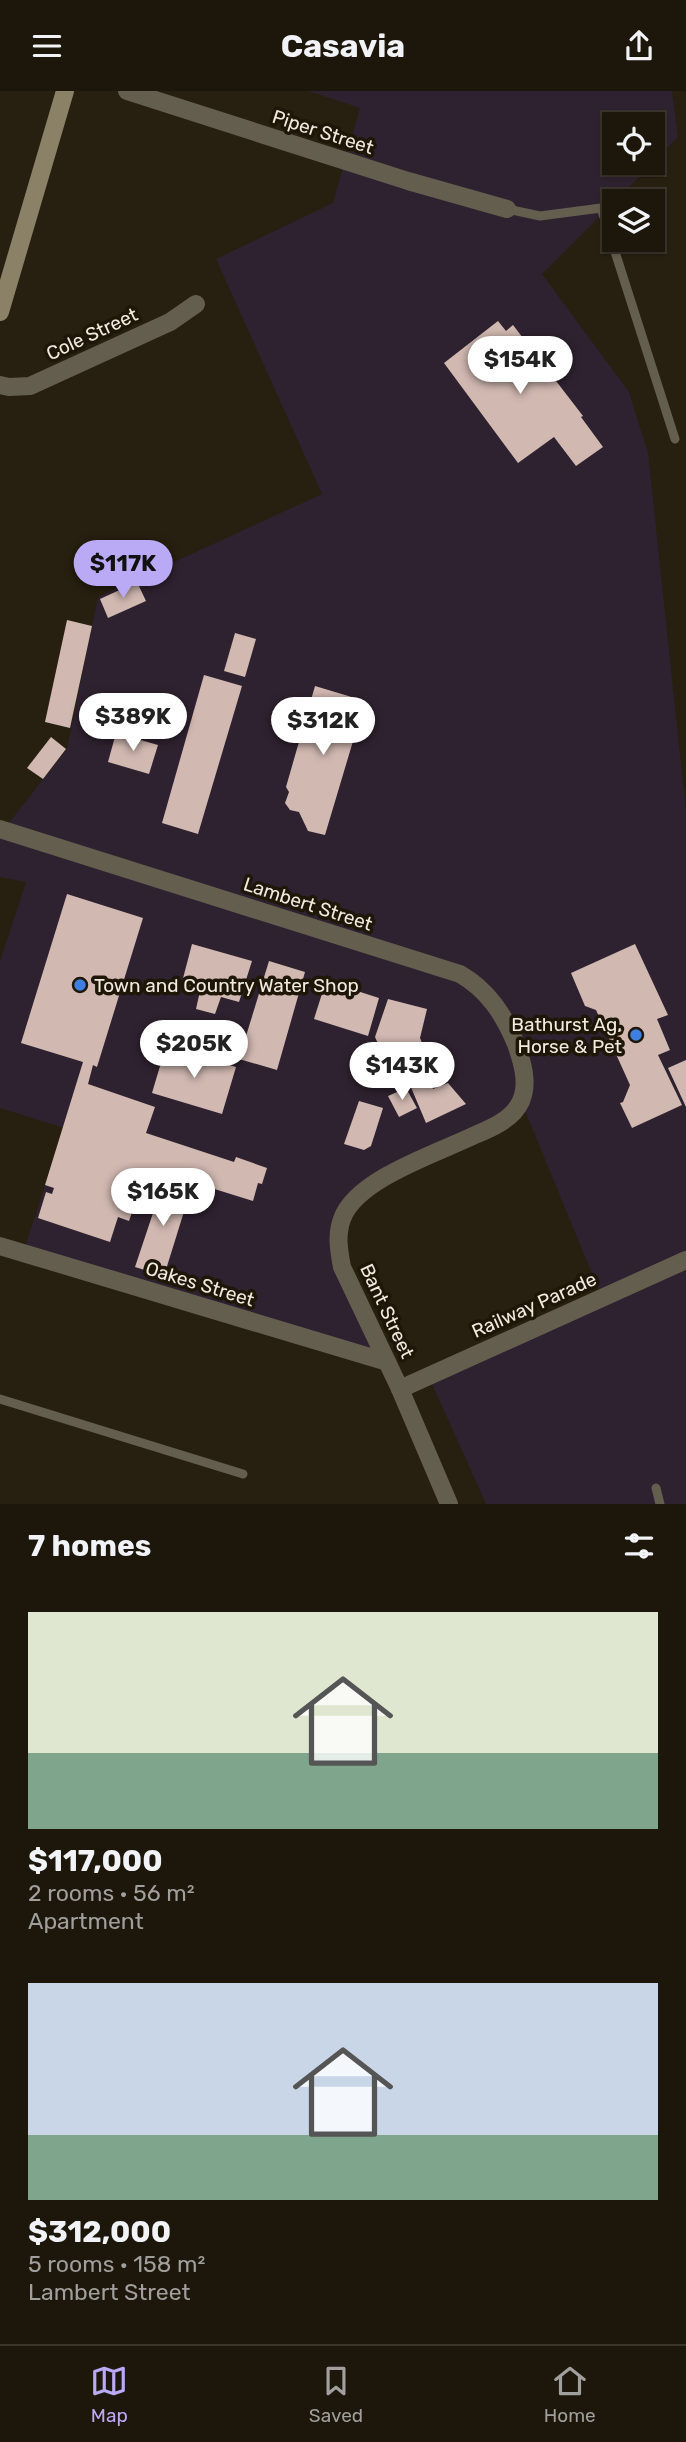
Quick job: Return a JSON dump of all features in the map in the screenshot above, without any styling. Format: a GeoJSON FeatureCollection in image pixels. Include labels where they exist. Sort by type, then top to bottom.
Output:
{"type":"FeatureCollection","features":[{"type":"Feature","properties":{"kind":"street"},"geometry":{"type":"LineString","coordinates":[[0,312],[65,91]]}},
{"type":"Feature","properties":{"kind":"street","name":"Piper Street"},"geometry":{"type":"LineString","coordinates":[[127,91],[408,181],[507,209]]}},
{"type":"Feature","properties":{"kind":"street","name":"Cole Street"},"geometry":{"type":"LineString","coordinates":[[0,385],[30,386],[170,321],[196,304]]}},
{"type":"Feature","properties":{"kind":"street","name":"Lambert Street"},"geometry":{"type":"LineString","coordinates":[[0,829],[460,974],[485,992],[502,1015],[513,1038],[524,1075],[521,1101]]}},
{"type":"Feature","properties":{"kind":"street","name":"Bant Street"},"geometry":{"type":"LineString","coordinates":[[449,1504],[400,1389],[342,1267],[338,1248],[342,1218],[351,1203],[370,1185],[489,1129],[516,1110],[521,1101]]}},
{"type":"Feature","properties":{"kind":"street","name":"Oakes Street"},"geometry":{"type":"LineString","coordinates":[[0,1246],[387,1362]]}},
{"type":"Feature","properties":{"kind":"street","name":"Railway Parade"},"geometry":{"type":"LineString","coordinates":[[400,1389],[686,1260]]}},
{"type":"Feature","properties":{"kind":"lane"},"geometry":{"type":"LineString","coordinates":[[507,209],[540,216],[601,208],[675,439]]}},
{"type":"Feature","properties":{"kind":"lane"},"geometry":{"type":"LineString","coordinates":[[0,1399],[243,1474]]}},
{"type":"Feature","properties":{"kind":"lane"},"geometry":{"type":"LineString","coordinates":[[656,1488],[660,1504]]}},
{"type":"Feature","properties":{"kind":"shaded area"},"geometry":{"type":"Polygon","coordinates":[[[308,91],[672,91],[678,137],[665,151],[665,112],[602,112],[602,175],[641,175],[627,189],[602,189],[602,214],[542,274],[629,392],[648,453],[686,811],[686,1504],[486,1504],[428,1375],[602,1298],[521,1101],[388,1175],[342,1218],[343,1267],[387,1362],[23,1253],[64,1128],[0,1108],[0,961],[26,882],[0,877],[0,834],[67,749],[98,597],[322,494],[216,259],[333,203],[360,108],[308,91]]]}},
{"type":"Feature","properties":{"kind":"building"},"geometry":{"type":"Polygon","coordinates":[[[498,321],[506,331],[513,325],[583,416],[581,417],[603,447],[576,466],[554,437],[518,463],[444,363],[498,321]]]}},
{"type":"Feature","properties":{"kind":"building"},"geometry":{"type":"Polygon","coordinates":[[[137,582],[146,601],[108,618],[100,599],[137,582]]]}},
{"type":"Feature","properties":{"kind":"building"},"geometry":{"type":"Polygon","coordinates":[[[67,620],[92,626],[70,728],[45,722],[67,620]]]}},
{"type":"Feature","properties":{"kind":"building"},"geometry":{"type":"Polygon","coordinates":[[[235,633],[256,639],[245,677],[224,671],[235,633]]]}},
{"type":"Feature","properties":{"kind":"building"},"geometry":{"type":"Polygon","coordinates":[[[204,675],[242,686],[198,834],[162,823],[204,675]]]}},
{"type":"Feature","properties":{"kind":"building"},"geometry":{"type":"Polygon","coordinates":[[[315,686],[365,701],[325,835],[308,831],[299,812],[290,810],[285,803],[289,792],[286,787],[315,686]]]}},
{"type":"Feature","properties":{"kind":"building"},"geometry":{"type":"Polygon","coordinates":[[[116,733],[158,745],[149,774],[108,762],[116,733]]]}},
{"type":"Feature","properties":{"kind":"building"},"geometry":{"type":"Polygon","coordinates":[[[51,737],[66,749],[43,779],[27,768],[51,737]]]}},
{"type":"Feature","properties":{"kind":"building"},"geometry":{"type":"Polygon","coordinates":[[[67,894],[143,918],[97,1067],[93,1065],[88,1084],[155,1107],[146,1133],[234,1162],[236,1157],[267,1168],[262,1184],[258,1183],[253,1201],[147,1168],[129,1221],[118,1217],[110,1242],[38,1218],[46,1192],[52,1194],[54,1188],[45,1185],[83,1062],[21,1043],[67,894]]]}},
{"type":"Feature","properties":{"kind":"building"},"geometry":{"type":"Polygon","coordinates":[[[192,944],[252,961],[239,1002],[221,997],[215,1014],[196,1009],[200,991],[181,986],[192,944]]]}},
{"type":"Feature","properties":{"kind":"building","name":"Bathurst Ag, Horse & Pet"},"geometry":{"type":"Polygon","coordinates":[[[635,944],[668,1015],[657,1019],[670,1050],[658,1055],[682,1105],[632,1128],[620,1103],[623,1102],[630,1085],[596,1010],[585,1006],[571,973],[635,944]]]}},
{"type":"Feature","properties":{"kind":"building"},"geometry":{"type":"Polygon","coordinates":[[[269,961],[305,972],[277,1070],[239,1059],[269,961]]]}},
{"type":"Feature","properties":{"kind":"building"},"geometry":{"type":"Polygon","coordinates":[[[326,981],[379,998],[368,1036],[314,1019],[326,981]]]}},
{"type":"Feature","properties":{"kind":"building"},"geometry":{"type":"Polygon","coordinates":[[[388,999],[427,1009],[420,1038],[428,1057],[391,1073],[375,1037],[388,999]]]}},
{"type":"Feature","properties":{"kind":"building"},"geometry":{"type":"Polygon","coordinates":[[[166,1046],[236,1067],[222,1114],[152,1093],[166,1046]]]}},
{"type":"Feature","properties":{"kind":"building"},"geometry":{"type":"Polygon","coordinates":[[[686,1060],[686,1107],[668,1068],[686,1060]]]}},
{"type":"Feature","properties":{"kind":"building"},"geometry":{"type":"Polygon","coordinates":[[[427,1076],[433,1089],[448,1083],[466,1104],[426,1123],[410,1085],[427,1076]]]}},
{"type":"Feature","properties":{"kind":"building"},"geometry":{"type":"Polygon","coordinates":[[[406,1088],[417,1108],[399,1117],[388,1096],[406,1088]]]}},
{"type":"Feature","properties":{"kind":"building"},"geometry":{"type":"Polygon","coordinates":[[[359,1101],[383,1108],[371,1146],[364,1150],[344,1144],[359,1101]]]}},
{"type":"Feature","properties":{"kind":"building"},"geometry":{"type":"Polygon","coordinates":[[[164,1180],[191,1189],[164,1276],[135,1267],[164,1180]]]}},
{"type":"Feature","properties":{"kind":"place","name":"Town and Country Water Shop"},"geometry":{"type":"Point","coordinates":[80,985]}},
{"type":"Feature","properties":{"kind":"place","name":"Bathurst Ag, Horse & Pet"},"geometry":{"type":"Point","coordinates":[636,1035]}}]}
